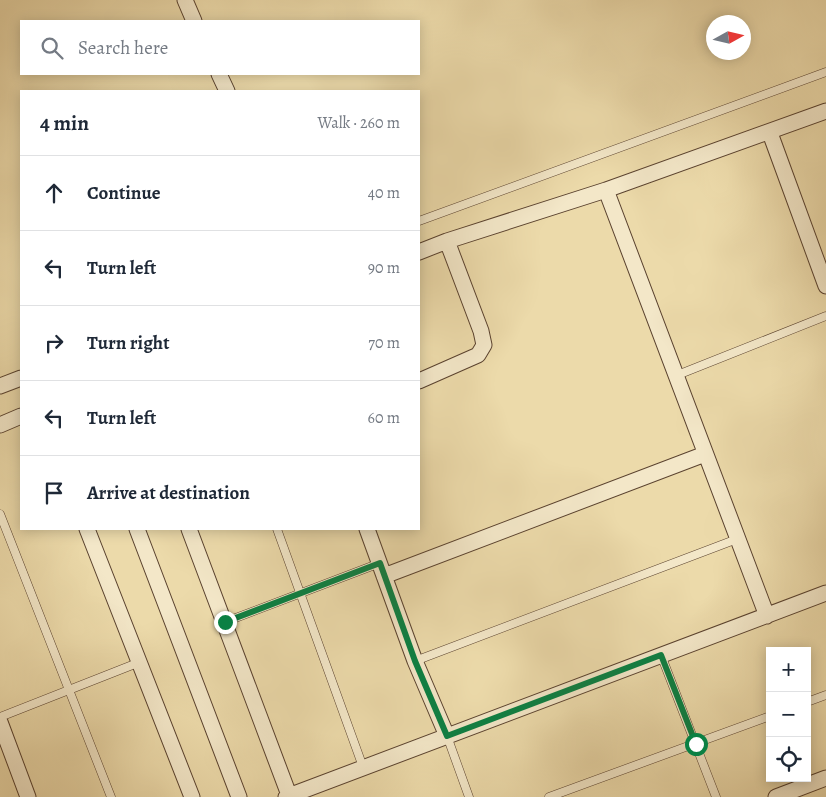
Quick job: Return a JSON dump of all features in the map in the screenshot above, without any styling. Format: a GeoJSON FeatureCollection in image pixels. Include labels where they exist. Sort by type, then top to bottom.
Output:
{"type":"FeatureCollection","features":[{"type":"Feature","properties":{"kind":"street"},"geometry":{"type":"LineString","coordinates":[[185,0],[194,20]]}},
{"type":"Feature","properties":{"kind":"street"},"geometry":{"type":"LineString","coordinates":[[219,75],[227,90]]}},
{"type":"Feature","properties":{"kind":"street"},"geometry":{"type":"LineString","coordinates":[[420,252],[447,240],[606,190],[826,111]]}},
{"type":"Feature","properties":{"kind":"street"},"geometry":{"type":"LineString","coordinates":[[770,132],[826,286]]}},
{"type":"Feature","properties":{"kind":"street"},"geometry":{"type":"LineString","coordinates":[[606,190],[767,616]]}},
{"type":"Feature","properties":{"kind":"street"},"geometry":{"type":"LineString","coordinates":[[420,381],[478,356],[484,345],[481,331],[447,240]]}},
{"type":"Feature","properties":{"kind":"street"},"geometry":{"type":"LineString","coordinates":[[0,386],[20,378]]}},
{"type":"Feature","properties":{"kind":"street"},"geometry":{"type":"LineString","coordinates":[[0,425],[20,416]]}},
{"type":"Feature","properties":{"kind":"street"},"geometry":{"type":"LineString","coordinates":[[382,569],[705,454]]}},
{"type":"Feature","properties":{"kind":"street"},"geometry":{"type":"LineString","coordinates":[[87,530],[192,797]]}},
{"type":"Feature","properties":{"kind":"street"},"geometry":{"type":"LineString","coordinates":[[137,530],[239,797]]}},
{"type":"Feature","properties":{"kind":"street"},"geometry":{"type":"LineString","coordinates":[[189,530],[288,796],[826,593]]}},
{"type":"Feature","properties":{"kind":"street"},"geometry":{"type":"LineString","coordinates":[[367,530],[415,661],[447,736]]}},
{"type":"Feature","properties":{"kind":"street"},"geometry":{"type":"LineString","coordinates":[[0,722],[28,797]]}},
{"type":"Feature","properties":{"kind":"street"},"geometry":{"type":"LineString","coordinates":[[776,797],[794,794],[826,778]]}},
{"type":"Feature","properties":{"kind":"lane"},"geometry":{"type":"LineString","coordinates":[[420,221],[826,72]]}},
{"type":"Feature","properties":{"kind":"lane"},"geometry":{"type":"LineString","coordinates":[[676,376],[826,316]]}},
{"type":"Feature","properties":{"kind":"lane"},"geometry":{"type":"LineString","coordinates":[[0,514],[111,797]]}},
{"type":"Feature","properties":{"kind":"lane"},"geometry":{"type":"LineString","coordinates":[[277,530],[364,768]]}},
{"type":"Feature","properties":{"kind":"lane"},"geometry":{"type":"LineString","coordinates":[[415,661],[737,539]]}},
{"type":"Feature","properties":{"kind":"lane"},"geometry":{"type":"LineString","coordinates":[[225,622],[301,592],[382,569]]}},
{"type":"Feature","properties":{"kind":"lane"},"geometry":{"type":"LineString","coordinates":[[661,655],[716,797]]}},
{"type":"Feature","properties":{"kind":"lane"},"geometry":{"type":"LineString","coordinates":[[0,717],[140,662]]}},
{"type":"Feature","properties":{"kind":"lane"},"geometry":{"type":"LineString","coordinates":[[811,701],[826,695]]}},
{"type":"Feature","properties":{"kind":"lane"},"geometry":{"type":"LineString","coordinates":[[549,797],[766,718]]}},
{"type":"Feature","properties":{"kind":"lane"},"geometry":{"type":"LineString","coordinates":[[447,736],[469,797]]}},
{"type":"Feature","properties":{"kind":"route"},"geometry":{"type":"LineString","coordinates":[[225,622],[380,563],[415,661],[447,736],[661,655],[696,744]]}}]}
